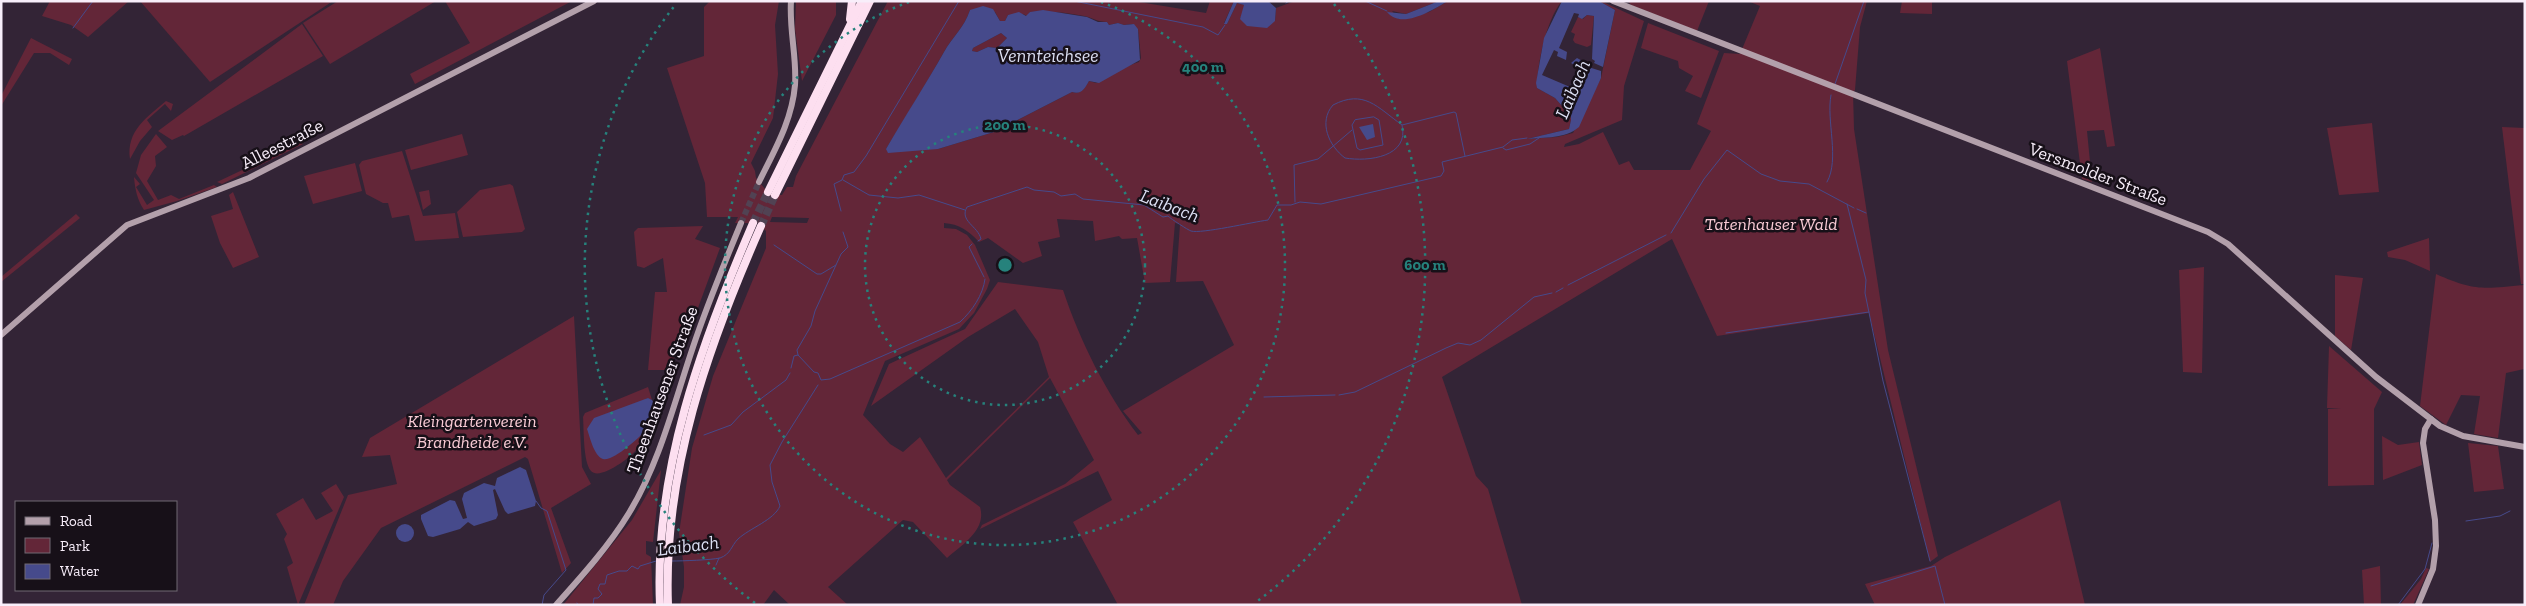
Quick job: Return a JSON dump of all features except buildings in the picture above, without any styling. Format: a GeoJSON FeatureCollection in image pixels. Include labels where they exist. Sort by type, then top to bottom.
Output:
{"type":"FeatureCollection","features":[{"type":"Feature","properties":{"kind":"highway"},"geometry":{"type":"LineString","coordinates":[[847,32],[852,1]]}},
{"type":"Feature","properties":{"kind":"highway"},"geometry":{"type":"LineString","coordinates":[[862,1],[771,193],[870,1]]}},
{"type":"Feature","properties":{"kind":"highway"},"geometry":{"type":"LineString","coordinates":[[668,605],[664,553],[675,484],[689,420],[724,315],[757,225]]}},
{"type":"Feature","properties":{"kind":"highway"},"geometry":{"type":"LineString","coordinates":[[660,605],[664,569]]}},
{"type":"Feature","properties":{"kind":"main road","name":"Alleestraße"},"geometry":{"type":"LineString","coordinates":[[1,335],[127,225],[249,178],[594,1]]}},
{"type":"Feature","properties":{"kind":"main road"},"geometry":{"type":"LineString","coordinates":[[759,182],[783,133],[791,110],[795,85],[790,28],[791,1]]}},
{"type":"Feature","properties":{"kind":"main road","name":"Versmolder Straße"},"geometry":{"type":"LineString","coordinates":[[1613,1],[2219,238],[2376,377],[2431,419],[2462,436],[2525,447]]}},
{"type":"Feature","properties":{"kind":"main road","name":"Theenhausener Straße"},"geometry":{"type":"LineString","coordinates":[[556,605],[614,534],[645,484],[657,456],[705,312],[741,223]]}},
{"type":"Feature","properties":{"kind":"main road"},"geometry":{"type":"LineString","coordinates":[[2418,605],[2433,569],[2436,546],[2435,520],[2423,443],[2425,429],[2431,419]]}},
{"type":"Feature","properties":{"kind":"green space"},"geometry":{"type":"Polygon","coordinates":[[[50,1],[129,1],[88,37],[71,25],[42,16],[50,1]]]}},
{"type":"Feature","properties":{"kind":"green space"},"geometry":{"type":"Polygon","coordinates":[[[140,1],[333,1],[210,82],[140,1]]]}},
{"type":"Feature","properties":{"kind":"green space"},"geometry":{"type":"Polygon","coordinates":[[[338,1],[436,1],[330,64],[303,23],[338,1]]]}},
{"type":"Feature","properties":{"kind":"green space"},"geometry":{"type":"Polygon","coordinates":[[[445,1],[572,1],[415,84],[410,74],[470,43],[445,1]]]}},
{"type":"Feature","properties":{"kind":"green space","name":"Tatenhauser Wald"},"geometry":{"type":"Polygon","coordinates":[[[710,1],[779,1],[775,25],[778,74],[773,118],[751,163],[756,178],[770,195],[782,195],[787,187],[793,187],[796,176],[888,1],[1133,1],[1206,13],[1210,1],[1234,1],[1224,23],[1227,24],[1237,3],[1244,5],[1245,8],[1240,19],[1275,21],[1276,8],[1295,1],[1439,1],[1406,14],[1392,11],[1399,19],[1403,19],[1429,12],[1448,1],[1562,1],[1551,19],[1547,31],[1539,67],[1537,88],[1555,98],[1561,105],[1565,103],[1570,105],[1571,120],[1569,129],[1527,139],[1557,137],[1573,133],[1601,78],[1615,10],[1599,1],[1601,1],[1644,21],[1624,86],[1622,120],[1565,144],[1564,147],[1579,144],[1603,132],[1619,165],[1629,161],[1634,170],[1690,170],[1711,131],[1697,124],[1724,53],[1740,54],[1760,6],[1748,1],[1867,1],[1860,27],[1855,90],[1853,92],[1854,129],[1888,350],[1938,556],[1930,562],[1869,313],[1717,336],[1672,239],[1442,377],[1476,476],[1488,489],[1522,605],[1118,605],[1073,522],[1112,500],[1098,471],[980,529],[982,525],[1065,484],[1094,460],[1050,378],[947,480],[950,485],[980,507],[981,515],[977,530],[947,558],[913,522],[903,520],[828,587],[848,605],[790,605],[774,590],[763,605],[680,605],[684,587],[684,567],[679,533],[692,448],[713,376],[766,248],[766,231],[758,223],[735,223],[738,217],[707,217],[705,183],[667,68],[704,56],[704,7],[710,1]],[[970,10],[965,22],[947,46],[886,149],[938,149],[994,132],[1072,92],[1081,91],[1089,81],[1096,83],[1139,62],[1141,58],[1138,29],[1132,24],[1124,25],[1118,23],[1109,25],[1107,22],[1084,16],[1051,12],[1030,12],[1027,16],[1023,14],[1008,15],[1005,21],[1000,21],[995,12],[970,10]],[[772,217],[770,222],[807,223],[809,218],[772,217]],[[1057,219],[1060,237],[1038,242],[1042,256],[1023,263],[988,238],[979,242],[963,229],[944,223],[944,228],[956,229],[967,235],[975,245],[990,280],[974,313],[959,329],[885,361],[863,415],[890,444],[903,452],[920,437],[946,478],[1049,377],[1038,342],[1015,309],[968,337],[871,406],[889,364],[965,329],[998,282],[1063,290],[1077,328],[1095,366],[1115,402],[1138,435],[1142,433],[1123,411],[1234,345],[1203,281],[1176,282],[1180,224],[1175,223],[1170,282],[1145,283],[1137,238],[1122,239],[1119,236],[1095,241],[1093,221],[1057,219]]]}},
{"type":"Feature","properties":{"kind":"green space"},"geometry":{"type":"Polygon","coordinates":[[[796,1],[836,1],[836,15],[802,81],[795,29],[796,1]]]}},
{"type":"Feature","properties":{"kind":"green space"},"geometry":{"type":"Polygon","coordinates":[[[1628,1],[1709,1],[1697,31],[1631,5],[1628,1]]]}},
{"type":"Feature","properties":{"kind":"green space"},"geometry":{"type":"Polygon","coordinates":[[[1902,1],[1932,1],[1932,14],[1900,13],[1902,1]]]}},
{"type":"Feature","properties":{"kind":"green space"},"geometry":{"type":"Polygon","coordinates":[[[1587,15],[1594,16],[1591,45],[1587,47],[1575,43],[1573,40],[1575,34],[1571,32],[1578,17],[1583,19],[1587,15]]]}},
{"type":"Feature","properties":{"kind":"green space"},"geometry":{"type":"Polygon","coordinates":[[[1648,23],[1719,51],[1701,98],[1685,91],[1693,76],[1679,68],[1678,61],[1641,48],[1648,23]]]}},
{"type":"Feature","properties":{"kind":"green space"},"geometry":{"type":"Polygon","coordinates":[[[302,24],[323,56],[184,136],[172,140],[158,131],[302,24]]]}},
{"type":"Feature","properties":{"kind":"green space"},"geometry":{"type":"Polygon","coordinates":[[[1001,33],[1007,38],[997,48],[988,47],[977,52],[972,51],[973,48],[1001,33]]]}},
{"type":"Feature","properties":{"kind":"green space"},"geometry":{"type":"Polygon","coordinates":[[[31,38],[72,59],[69,65],[50,53],[34,53],[1,106],[1,96],[31,38]]]}},
{"type":"Feature","properties":{"kind":"green space"},"geometry":{"type":"Polygon","coordinates":[[[2100,48],[2115,146],[2107,147],[2104,130],[2087,131],[2092,182],[2082,179],[2067,61],[2100,48]]]}},
{"type":"Feature","properties":{"kind":"green space"},"geometry":{"type":"Polygon","coordinates":[[[166,101],[173,104],[171,111],[165,104],[147,120],[152,127],[140,141],[130,159],[131,140],[139,125],[166,101]]]}},
{"type":"Feature","properties":{"kind":"green space"},"geometry":{"type":"Polygon","coordinates":[[[2372,123],[2379,192],[2339,195],[2327,128],[2372,123]]]}},
{"type":"Feature","properties":{"kind":"green space"},"geometry":{"type":"Polygon","coordinates":[[[2502,127],[2525,128],[2525,284],[2521,284],[2502,127]]]}},
{"type":"Feature","properties":{"kind":"green space"},"geometry":{"type":"Polygon","coordinates":[[[156,134],[167,147],[155,156],[156,166],[147,181],[158,200],[171,195],[179,199],[214,185],[217,187],[177,201],[144,210],[137,194],[134,177],[140,184],[136,187],[147,205],[154,200],[136,173],[141,155],[156,134]]]}},
{"type":"Feature","properties":{"kind":"green space"},"geometry":{"type":"Polygon","coordinates":[[[462,134],[468,155],[411,170],[405,150],[462,134]]]}},
{"type":"Feature","properties":{"kind":"green space"},"geometry":{"type":"Polygon","coordinates":[[[301,142],[303,144],[222,184],[217,182],[301,142]]]}},
{"type":"Feature","properties":{"kind":"green space"},"geometry":{"type":"Polygon","coordinates":[[[402,151],[423,216],[455,213],[459,238],[415,241],[409,215],[392,218],[388,203],[383,203],[366,194],[359,165],[362,161],[402,151]]]}},
{"type":"Feature","properties":{"kind":"green space"},"geometry":{"type":"Polygon","coordinates":[[[355,163],[362,191],[313,204],[304,176],[355,163]]]}},
{"type":"Feature","properties":{"kind":"green space"},"geometry":{"type":"Polygon","coordinates":[[[510,184],[513,186],[525,229],[522,232],[463,237],[457,212],[480,190],[510,184]]]}},
{"type":"Feature","properties":{"kind":"green space"},"geometry":{"type":"Polygon","coordinates":[[[429,190],[431,204],[423,210],[419,192],[429,190]]]}},
{"type":"Feature","properties":{"kind":"green space"},"geometry":{"type":"Polygon","coordinates":[[[233,192],[259,257],[233,268],[220,243],[211,216],[233,209],[229,195],[233,192]]]}},
{"type":"Feature","properties":{"kind":"green space"},"geometry":{"type":"Polygon","coordinates":[[[76,214],[80,218],[1,282],[1,277],[76,214]]]}},
{"type":"Feature","properties":{"kind":"green space"},"geometry":{"type":"Polygon","coordinates":[[[703,226],[695,239],[720,248],[688,335],[681,337],[670,370],[648,370],[655,292],[667,292],[663,258],[644,268],[637,266],[634,232],[638,228],[703,226]]]}},
{"type":"Feature","properties":{"kind":"green space"},"geometry":{"type":"Polygon","coordinates":[[[2429,238],[2430,271],[2405,260],[2388,257],[2387,252],[2429,238]]]}},
{"type":"Feature","properties":{"kind":"green space"},"geometry":{"type":"Polygon","coordinates":[[[2204,267],[2202,373],[2183,372],[2179,270],[2204,267]]]}},
{"type":"Feature","properties":{"kind":"green space"},"geometry":{"type":"Polygon","coordinates":[[[2436,274],[2470,286],[2488,288],[2524,285],[2525,366],[2524,369],[2506,373],[2498,438],[2474,434],[2480,396],[2461,395],[2446,425],[2420,406],[2436,274]]]}},
{"type":"Feature","properties":{"kind":"green space"},"geometry":{"type":"Polygon","coordinates":[[[2335,275],[2363,278],[2351,350],[2335,336],[2335,275]]]}},
{"type":"Feature","properties":{"kind":"green space","name":"Kleingartenverein Brandheide e.V."},"geometry":{"type":"Polygon","coordinates":[[[574,316],[582,467],[591,484],[551,508],[571,563],[562,573],[528,459],[525,457],[381,528],[343,581],[333,605],[304,605],[348,495],[397,484],[390,455],[362,457],[370,438],[574,316]]]}},
{"type":"Feature","properties":{"kind":"green space"},"geometry":{"type":"Polygon","coordinates":[[[2329,346],[2382,392],[2374,409],[2374,485],[2328,486],[2328,409],[2341,408],[2327,408],[2329,346]]]}},
{"type":"Feature","properties":{"kind":"green space"},"geometry":{"type":"Polygon","coordinates":[[[648,387],[652,400],[647,398],[626,449],[631,442],[649,428],[637,449],[629,457],[608,471],[595,473],[591,471],[588,467],[584,445],[583,417],[585,413],[648,387]]]}},
{"type":"Feature","properties":{"kind":"green space"},"geometry":{"type":"Polygon","coordinates":[[[2382,436],[2398,445],[2419,442],[2422,465],[2383,480],[2382,436]]]}},
{"type":"Feature","properties":{"kind":"green space"},"geometry":{"type":"Polygon","coordinates":[[[2468,443],[2498,446],[2504,489],[2474,492],[2468,443]]]}},
{"type":"Feature","properties":{"kind":"green space"},"geometry":{"type":"Polygon","coordinates":[[[661,470],[653,542],[646,541],[646,554],[651,557],[653,605],[563,605],[632,520],[661,470]]]}},
{"type":"Feature","properties":{"kind":"green space"},"geometry":{"type":"Polygon","coordinates":[[[336,484],[344,497],[298,605],[287,567],[293,563],[284,539],[287,534],[276,514],[303,498],[316,520],[333,511],[321,493],[336,484]]]}},
{"type":"Feature","properties":{"kind":"green space"},"geometry":{"type":"Polygon","coordinates":[[[2060,500],[2085,605],[1875,605],[1865,584],[1931,566],[1945,557],[2060,500]]]}},
{"type":"Feature","properties":{"kind":"green space"},"geometry":{"type":"Polygon","coordinates":[[[2380,566],[2381,605],[2364,605],[2362,570],[2380,566]]]}},
{"type":"Feature","properties":{"kind":"green space"},"geometry":{"type":"Polygon","coordinates":[[[2426,568],[2429,569],[2413,605],[2400,605],[2421,579],[2426,568]]]}},
{"type":"Feature","properties":{"kind":"water"},"geometry":{"type":"Polygon","coordinates":[[[1234,1],[1268,1],[1276,8],[1275,21],[1267,28],[1247,26],[1240,19],[1244,5],[1237,3],[1227,24],[1224,24],[1234,1]]]}},
{"type":"Feature","properties":{"kind":"water"},"geometry":{"type":"Polygon","coordinates":[[[1439,1],[1448,1],[1426,13],[1408,19],[1393,17],[1387,12],[1406,14],[1439,1]]]}},
{"type":"Feature","properties":{"kind":"water"},"geometry":{"type":"Polygon","coordinates":[[[1562,1],[1599,1],[1615,10],[1603,67],[1594,63],[1595,61],[1592,59],[1594,16],[1587,15],[1582,19],[1578,17],[1579,14],[1574,13],[1559,48],[1567,52],[1566,60],[1557,56],[1558,52],[1554,50],[1542,75],[1570,87],[1578,67],[1571,63],[1577,58],[1586,63],[1585,66],[1601,71],[1601,78],[1579,127],[1561,136],[1527,139],[1569,129],[1571,120],[1570,105],[1565,103],[1562,106],[1555,98],[1537,88],[1536,83],[1544,38],[1562,1]]]}},
{"type":"Feature","properties":{"kind":"water","name":"Vennteichsee"},"geometry":{"type":"Polygon","coordinates":[[[983,6],[993,9],[1000,21],[1005,21],[1008,15],[1019,12],[1026,16],[1030,12],[1043,10],[1087,17],[1098,22],[1107,22],[1109,25],[1118,23],[1124,25],[1134,24],[1138,29],[1140,60],[1099,83],[1089,81],[1081,92],[1072,92],[994,132],[938,149],[888,153],[886,149],[947,46],[965,22],[970,10],[983,6]],[[1001,33],[973,48],[972,51],[977,52],[988,47],[997,48],[1007,38],[1001,33]]]}},
{"type":"Feature","properties":{"kind":"water"},"geometry":{"type":"Polygon","coordinates":[[[1373,124],[1375,137],[1367,140],[1359,127],[1373,124]]]}},
{"type":"Feature","properties":{"kind":"water"},"geometry":{"type":"Polygon","coordinates":[[[648,398],[652,400],[656,407],[647,429],[613,457],[603,459],[600,457],[593,446],[587,429],[594,418],[648,398]]]}},
{"type":"Feature","properties":{"kind":"water"},"geometry":{"type":"Polygon","coordinates":[[[520,467],[526,470],[536,501],[535,506],[508,514],[495,489],[493,490],[498,515],[496,519],[474,526],[468,522],[460,529],[433,537],[428,536],[421,515],[450,500],[455,501],[463,519],[467,518],[462,499],[464,493],[484,483],[495,486],[497,478],[520,467]]]}},
{"type":"Feature","properties":{"kind":"water"},"geometry":{"type":"Polygon","coordinates":[[[405,524],[411,527],[414,533],[411,539],[405,542],[399,539],[396,533],[399,527],[405,524]]]}},
{"type":"Feature","properties":{"kind":"waterway"},"geometry":{"type":"LineString","coordinates":[[73,28],[93,1]]}},
{"type":"Feature","properties":{"kind":"waterway","name":"Laibach"},"geometry":{"type":"LineString","coordinates":[[841,211],[834,184],[842,180],[844,175],[854,172],[866,156],[959,1]]}},
{"type":"Feature","properties":{"kind":"waterway","name":"Laibach"},"geometry":{"type":"LineString","coordinates":[[1074,1],[1203,27],[1218,35],[1225,25]]}},
{"type":"Feature","properties":{"kind":"waterway","name":"Laibach"},"geometry":{"type":"LineString","coordinates":[[1365,1],[1387,11]]}},
{"type":"Feature","properties":{"kind":"waterway"},"geometry":{"type":"LineString","coordinates":[[1835,84],[1864,1]]}},
{"type":"Feature","properties":{"kind":"waterway"},"geometry":{"type":"LineString","coordinates":[[1827,182],[1831,173],[1833,151],[1830,116],[1831,95]]}},
{"type":"Feature","properties":{"kind":"waterway"},"geometry":{"type":"LineString","coordinates":[[1402,125],[1403,136],[1400,144],[1394,151],[1375,158],[1354,159],[1345,158],[1334,147],[1327,133],[1326,119],[1333,105],[1353,99],[1370,102],[1402,125],[1454,112],[1456,113],[1465,156]]}},
{"type":"Feature","properties":{"kind":"waterway"},"geometry":{"type":"LineString","coordinates":[[1374,117],[1379,120],[1383,145],[1360,150],[1357,148],[1352,125],[1355,120],[1374,117]]}},
{"type":"Feature","properties":{"kind":"waterway"},"geometry":{"type":"LineString","coordinates":[[1295,202],[1294,165],[1318,159],[1352,130]]}},
{"type":"Feature","properties":{"kind":"waterway","name":"Laibach"},"geometry":{"type":"LineString","coordinates":[[1503,148],[1506,150],[1530,144],[1542,136]]}},
{"type":"Feature","properties":{"kind":"waterway","name":"Laibach"},"geometry":{"type":"LineString","coordinates":[[978,241],[981,239],[979,234],[965,216],[967,207],[1027,187],[1034,190],[1054,192],[1061,196],[1075,194],[1083,199],[1144,205],[1163,217],[1168,216],[1191,231],[1205,231],[1268,220],[1277,205],[1291,205],[1300,202],[1321,204],[1441,176],[1444,171],[1442,162],[1503,147],[1512,140],[1527,138]]}},
{"type":"Feature","properties":{"kind":"waterway"},"geometry":{"type":"LineString","coordinates":[[1671,233],[1704,179],[1727,150],[1761,174],[1780,181],[1809,184],[1854,208]]}},
{"type":"Feature","properties":{"kind":"waterway"},"geometry":{"type":"LineString","coordinates":[[843,180],[869,195],[898,198],[919,195],[965,210]]}},
{"type":"Feature","properties":{"kind":"waterway"},"geometry":{"type":"LineString","coordinates":[[1847,204],[1866,280],[1865,293],[1883,381],[1930,561]]}},
{"type":"Feature","properties":{"kind":"waterway"},"geometry":{"type":"LineString","coordinates":[[1857,209],[1866,213]]}},
{"type":"Feature","properties":{"kind":"waterway","name":"Laibach"},"geometry":{"type":"LineString","coordinates":[[843,232],[848,247],[841,254],[815,311],[811,326],[797,350],[798,355],[814,372],[818,373],[821,380],[830,379],[960,322],[976,302],[982,291],[985,279]]}},
{"type":"Feature","properties":{"kind":"waterway"},"geometry":{"type":"LineString","coordinates":[[1568,285],[1666,235]]}},
{"type":"Feature","properties":{"kind":"waterway","name":"Laibach"},"geometry":{"type":"LineString","coordinates":[[972,244],[969,247],[984,277]]}},
{"type":"Feature","properties":{"kind":"waterway"},"geometry":{"type":"LineString","coordinates":[[774,245],[817,274],[821,274],[836,265]]}},
{"type":"Feature","properties":{"kind":"waterway"},"geometry":{"type":"LineString","coordinates":[[1556,292],[1563,288]]}},
{"type":"Feature","properties":{"kind":"waterway"},"geometry":{"type":"LineString","coordinates":[[1339,395],[1355,392],[1458,343],[1470,345],[1481,340],[1534,297],[1552,293]]}},
{"type":"Feature","properties":{"kind":"waterway"},"geometry":{"type":"LineString","coordinates":[[1726,333],[1869,312]]}},
{"type":"Feature","properties":{"kind":"waterway"},"geometry":{"type":"LineString","coordinates":[[791,368],[794,356],[798,355]]}},
{"type":"Feature","properties":{"kind":"waterway"},"geometry":{"type":"LineString","coordinates":[[704,435],[731,425],[743,412],[786,380],[790,373]]}},
{"type":"Feature","properties":{"kind":"waterway","name":"Laibach"},"geometry":{"type":"LineString","coordinates":[[672,561],[720,558],[729,552],[738,539],[773,516],[780,506],[772,482],[770,465],[782,442],[818,385]]}},
{"type":"Feature","properties":{"kind":"waterway"},"geometry":{"type":"LineString","coordinates":[[1264,397],[1335,395]]}},
{"type":"Feature","properties":{"kind":"waterway"},"geometry":{"type":"LineString","coordinates":[[536,501],[541,508],[547,511],[566,570],[544,595],[542,605]]}},
{"type":"Feature","properties":{"kind":"waterway"},"geometry":{"type":"LineString","coordinates":[[2466,521],[2500,516],[2510,511]]}},
{"type":"Feature","properties":{"kind":"waterway"},"geometry":{"type":"LineString","coordinates":[[2398,605],[2425,569],[2432,543]]}},
{"type":"Feature","properties":{"kind":"waterway","name":"Laibach"},"geometry":{"type":"LineString","coordinates":[[716,565],[719,558]]}},
{"type":"Feature","properties":{"kind":"waterway","name":"Laibach"},"geometry":{"type":"LineString","coordinates":[[593,605],[594,598],[598,598],[602,594],[598,589],[600,584],[605,584],[607,575],[619,571],[627,571],[632,566],[638,569],[640,566],[656,561]]}},
{"type":"Feature","properties":{"kind":"waterway"},"geometry":{"type":"LineString","coordinates":[[1871,586],[1935,566],[1945,605]]}},
{"type":"Feature","properties":{"kind":"tunnel"},"geometry":{"type":"LineString","coordinates":[[741,223],[759,182]]}},
{"type":"Feature","properties":{"kind":"tunnel"},"geometry":{"type":"LineString","coordinates":[[753,223],[768,192]]}},
{"type":"Feature","properties":{"kind":"tunnel"},"geometry":{"type":"LineString","coordinates":[[761,226],[775,195]]}}]}
